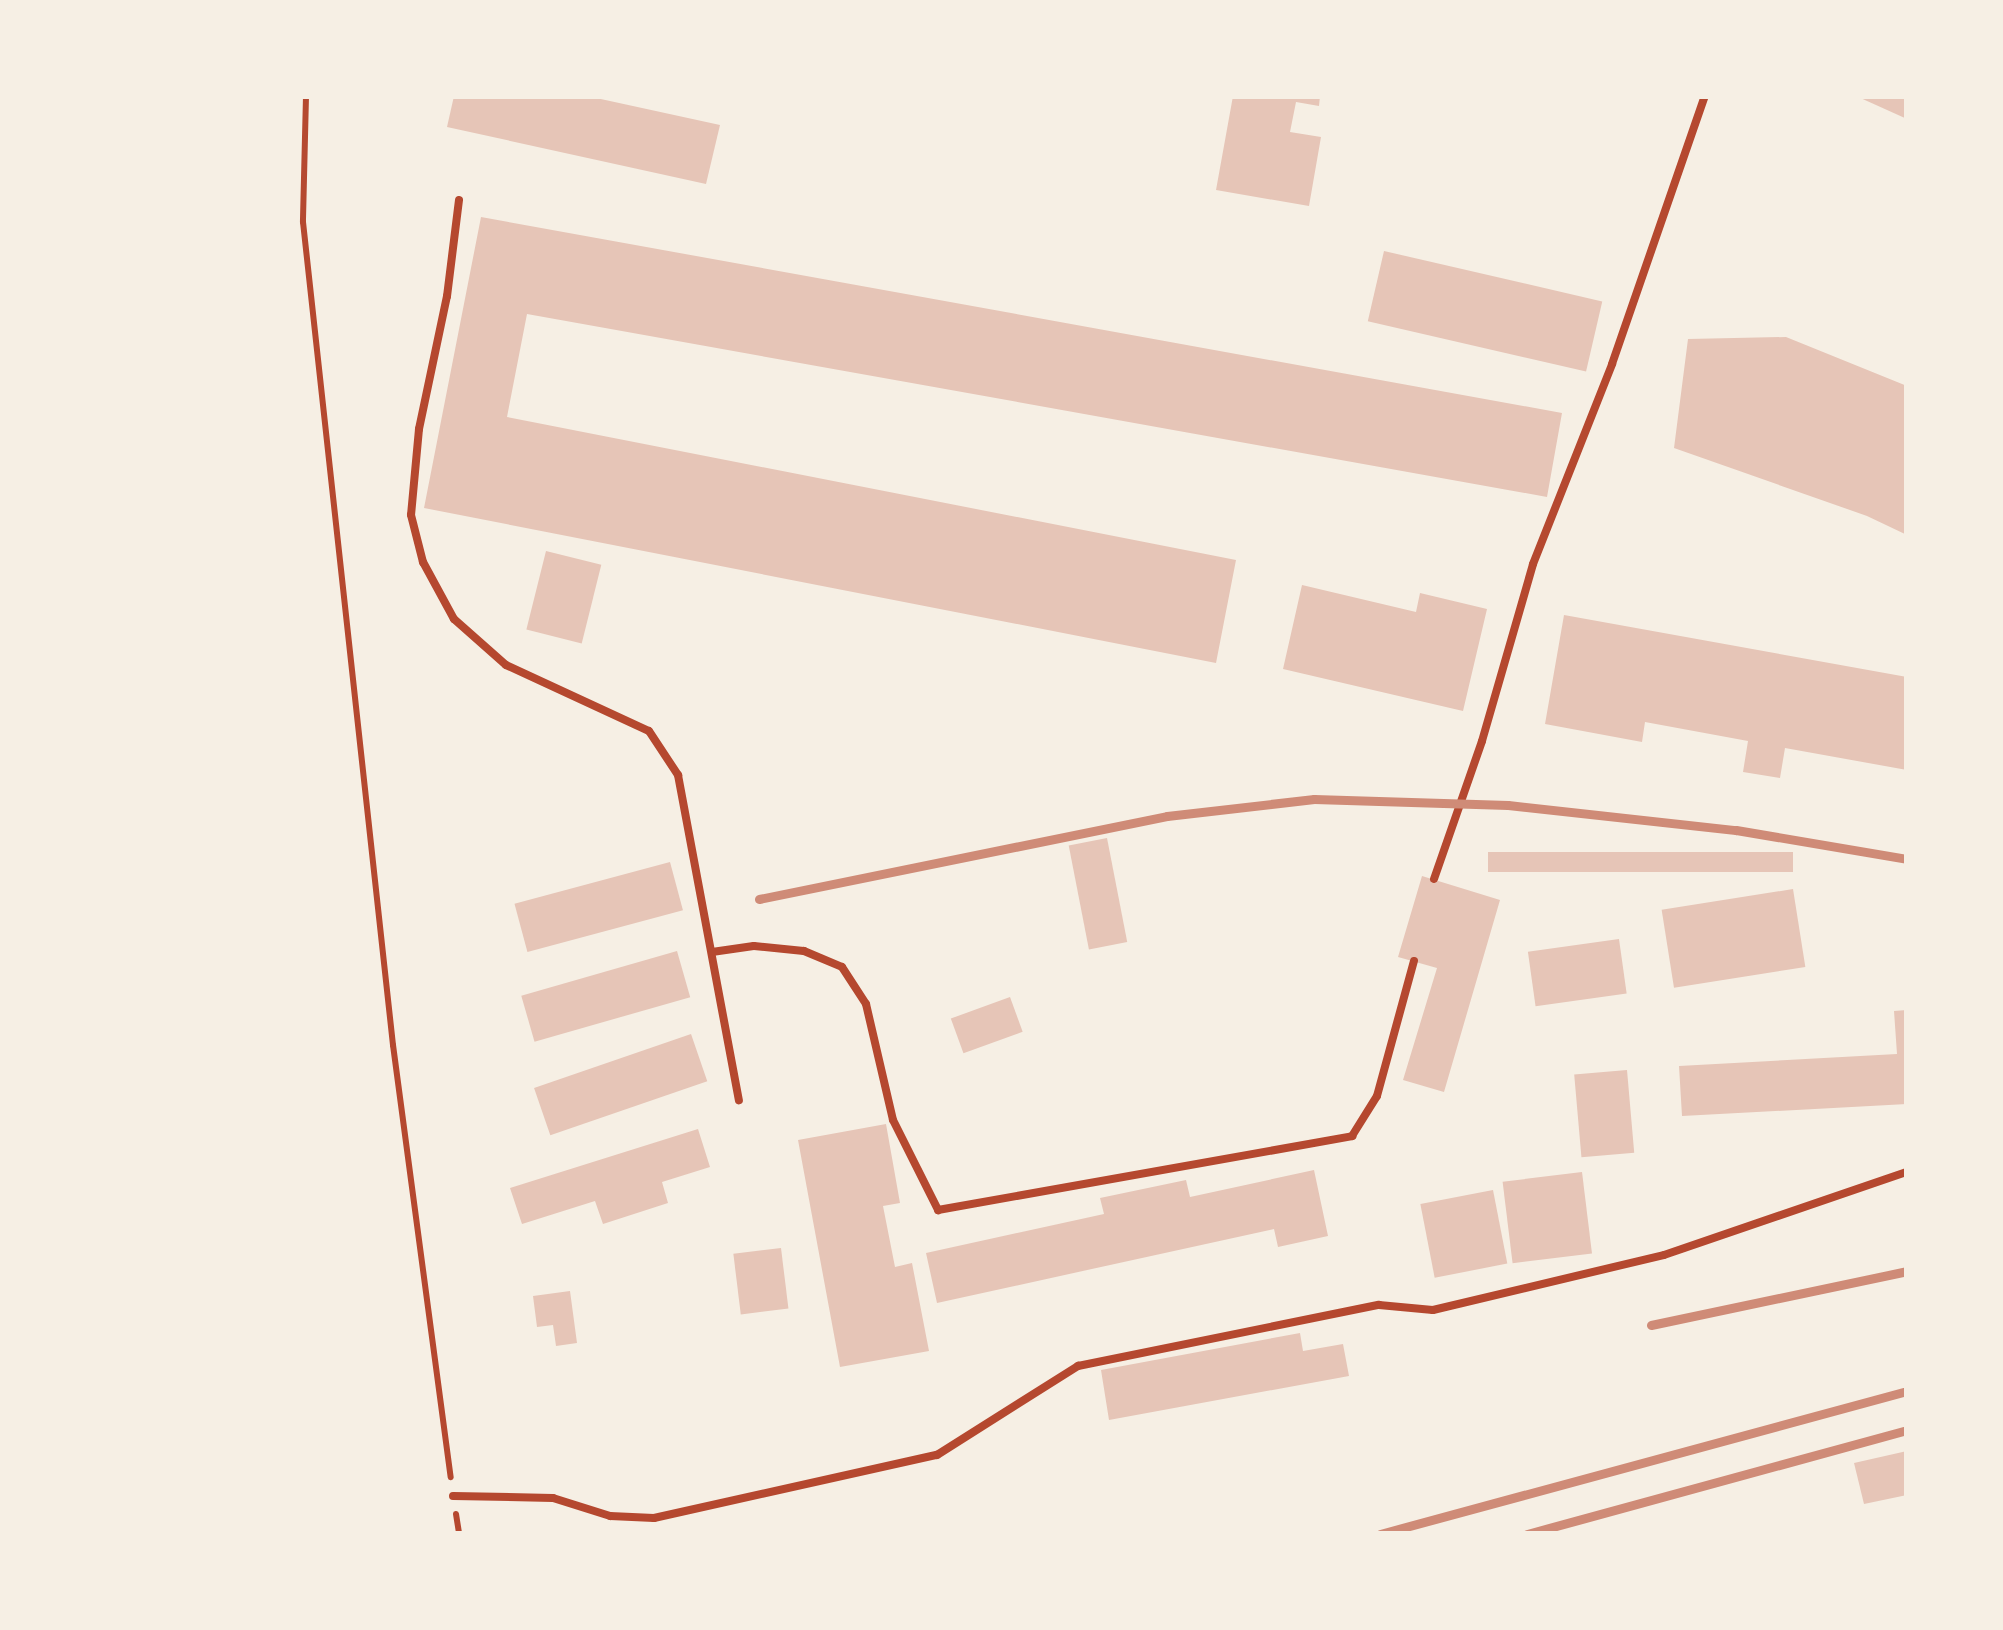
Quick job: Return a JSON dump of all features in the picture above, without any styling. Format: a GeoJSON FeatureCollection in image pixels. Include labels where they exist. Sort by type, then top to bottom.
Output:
{"type":"FeatureCollection","features":[{"type":"Feature","properties":{"kind":"lane"},"geometry":{"type":"LineString","coordinates":[[1434,879],[1482,741],[1533,564],[1612,364],[1705,96]]}},
{"type":"Feature","properties":{"kind":"lane"},"geometry":{"type":"LineString","coordinates":[[459,200],[447,296],[419,429],[411,515],[423,562],[454,620],[506,665],[650,731],[678,775],[739,1100]]}},
{"type":"Feature","properties":{"kind":"lane"},"geometry":{"type":"LineString","coordinates":[[712,952],[754,946],[804,951],[842,968],[866,1004],[892,1120],[938,1210],[1352,1136],[1377,1096],[1414,962]]}},
{"type":"Feature","properties":{"kind":"lane"},"geometry":{"type":"LineString","coordinates":[[453,1496],[553,1498],[610,1516],[654,1518],[937,1455],[1078,1366],[1379,1305],[1433,1310],[1664,1256],[1907,1172]]}},
{"type":"Feature","properties":{"kind":"path"},"geometry":{"type":"LineString","coordinates":[[306,96],[303,222],[393,1045],[459,1534]]}},
{"type":"Feature","properties":{"kind":"building"},"geometry":{"type":"Polygon","coordinates":[[[454,96],[587,96],[720,125],[706,184],[447,127],[454,96]]]}},
{"type":"Feature","properties":{"kind":"building"},"geometry":{"type":"Polygon","coordinates":[[[1233,96],[1320,96],[1319,106],[1296,102],[1290,132],[1321,137],[1309,206],[1216,190],[1233,96]]]}},
{"type":"Feature","properties":{"kind":"building"},"geometry":{"type":"Polygon","coordinates":[[[1856,96],[1907,96],[1907,119],[1856,96]]]}},
{"type":"Feature","properties":{"kind":"building"},"geometry":{"type":"Polygon","coordinates":[[[481,217],[1562,413],[1547,497],[527,314],[507,417],[1236,560],[1216,663],[424,508],[481,217]]]}},
{"type":"Feature","properties":{"kind":"building"},"geometry":{"type":"Polygon","coordinates":[[[1384,251],[1602,301],[1586,372],[1368,321],[1384,251]]]}},
{"type":"Feature","properties":{"kind":"building"},"geometry":{"type":"Polygon","coordinates":[[[1786,337],[1907,386],[1907,535],[1867,516],[1674,448],[1688,339],[1786,337]]]}},
{"type":"Feature","properties":{"kind":"building"},"geometry":{"type":"Polygon","coordinates":[[[546,551],[601,565],[582,643],[526,630],[546,551]]]}},
{"type":"Feature","properties":{"kind":"building"},"geometry":{"type":"Polygon","coordinates":[[[1302,585],[1416,612],[1420,593],[1487,609],[1463,711],[1283,669],[1302,585]]]}},
{"type":"Feature","properties":{"kind":"building"},"geometry":{"type":"Polygon","coordinates":[[[1564,615],[1907,677],[1907,770],[1785,748],[1780,778],[1743,772],[1748,741],[1645,722],[1642,742],[1545,724],[1564,615]]]}},
{"type":"Feature","properties":{"kind":"building"},"geometry":{"type":"Polygon","coordinates":[[[1107,838],[1127,942],[1089,949],[1069,845],[1107,838]]]}},
{"type":"Feature","properties":{"kind":"building"},"geometry":{"type":"Polygon","coordinates":[[[1488,852],[1793,852],[1793,872],[1488,872],[1488,852]]]}},
{"type":"Feature","properties":{"kind":"building"},"geometry":{"type":"Polygon","coordinates":[[[670,862],[683,910],[527,952],[514,904],[670,862]]]}},
{"type":"Feature","properties":{"kind":"building"},"geometry":{"type":"Polygon","coordinates":[[[1422,876],[1500,900],[1444,1092],[1403,1080],[1437,968],[1398,957],[1422,876]]]}},
{"type":"Feature","properties":{"kind":"building"},"geometry":{"type":"Polygon","coordinates":[[[1793,889],[1805,967],[1674,988],[1662,910],[1793,889]]]}},
{"type":"Feature","properties":{"kind":"building"},"geometry":{"type":"Polygon","coordinates":[[[1619,939],[1627,993],[1536,1006],[1528,952],[1619,939]]]}},
{"type":"Feature","properties":{"kind":"building"},"geometry":{"type":"Polygon","coordinates":[[[677,951],[690,997],[535,1042],[521,996],[677,951]]]}},
{"type":"Feature","properties":{"kind":"building"},"geometry":{"type":"Polygon","coordinates":[[[1010,997],[1023,1032],[963,1053],[951,1019],[1010,997]]]}},
{"type":"Feature","properties":{"kind":"building"},"geometry":{"type":"Polygon","coordinates":[[[1907,1010],[1907,1104],[1682,1116],[1679,1066],[1897,1054],[1894,1011],[1907,1010]]]}},
{"type":"Feature","properties":{"kind":"building"},"geometry":{"type":"Polygon","coordinates":[[[691,1034],[707,1081],[550,1135],[534,1088],[691,1034]]]}},
{"type":"Feature","properties":{"kind":"building"},"geometry":{"type":"Polygon","coordinates":[[[1627,1070],[1634,1153],[1581,1157],[1574,1075],[1627,1070]]]}},
{"type":"Feature","properties":{"kind":"building"},"geometry":{"type":"Polygon","coordinates":[[[886,1124],[900,1203],[883,1206],[895,1267],[912,1263],[929,1351],[840,1367],[798,1140],[886,1124]]]}},
{"type":"Feature","properties":{"kind":"building"},"geometry":{"type":"Polygon","coordinates":[[[698,1129],[710,1167],[662,1182],[668,1203],[603,1224],[595,1201],[522,1224],[510,1188],[698,1129]]]}},
{"type":"Feature","properties":{"kind":"building"},"geometry":{"type":"Polygon","coordinates":[[[1314,1170],[1328,1236],[1278,1247],[1274,1229],[937,1303],[926,1253],[1104,1214],[1100,1198],[1186,1180],[1190,1197],[1314,1170]]]}},
{"type":"Feature","properties":{"kind":"building"},"geometry":{"type":"Polygon","coordinates":[[[1582,1172],[1592,1253],[1513,1263],[1503,1182],[1582,1172]]]}},
{"type":"Feature","properties":{"kind":"building"},"geometry":{"type":"Polygon","coordinates":[[[1493,1190],[1507,1264],[1435,1278],[1420,1204],[1493,1190]]]}},
{"type":"Feature","properties":{"kind":"building"},"geometry":{"type":"Polygon","coordinates":[[[781,1248],[788,1309],[741,1314],[733,1254],[781,1248]]]}},
{"type":"Feature","properties":{"kind":"building"},"geometry":{"type":"Polygon","coordinates":[[[570,1291],[577,1343],[556,1346],[553,1325],[537,1327],[533,1296],[570,1291]]]}},
{"type":"Feature","properties":{"kind":"building"},"geometry":{"type":"Polygon","coordinates":[[[1300,1333],[1303,1351],[1343,1344],[1349,1376],[1109,1420],[1101,1370],[1300,1333]]]}},
{"type":"Feature","properties":{"kind":"building"},"geometry":{"type":"Polygon","coordinates":[[[1907,1451],[1907,1495],[1864,1504],[1854,1463],[1907,1451]]]}},
{"type":"Feature","properties":{"kind":"railway"},"geometry":{"type":"LineString","coordinates":[[759,899],[1167,816],[1314,799],[1508,805],[1736,830],[1907,859]]}},
{"type":"Feature","properties":{"kind":"railway"},"geometry":{"type":"LineString","coordinates":[[1651,1325],[1907,1271]]}},
{"type":"Feature","properties":{"kind":"railway"},"geometry":{"type":"LineString","coordinates":[[1380,1534],[1907,1391]]}},
{"type":"Feature","properties":{"kind":"railway"},"geometry":{"type":"LineString","coordinates":[[1527,1534],[1907,1430]]}}]}
